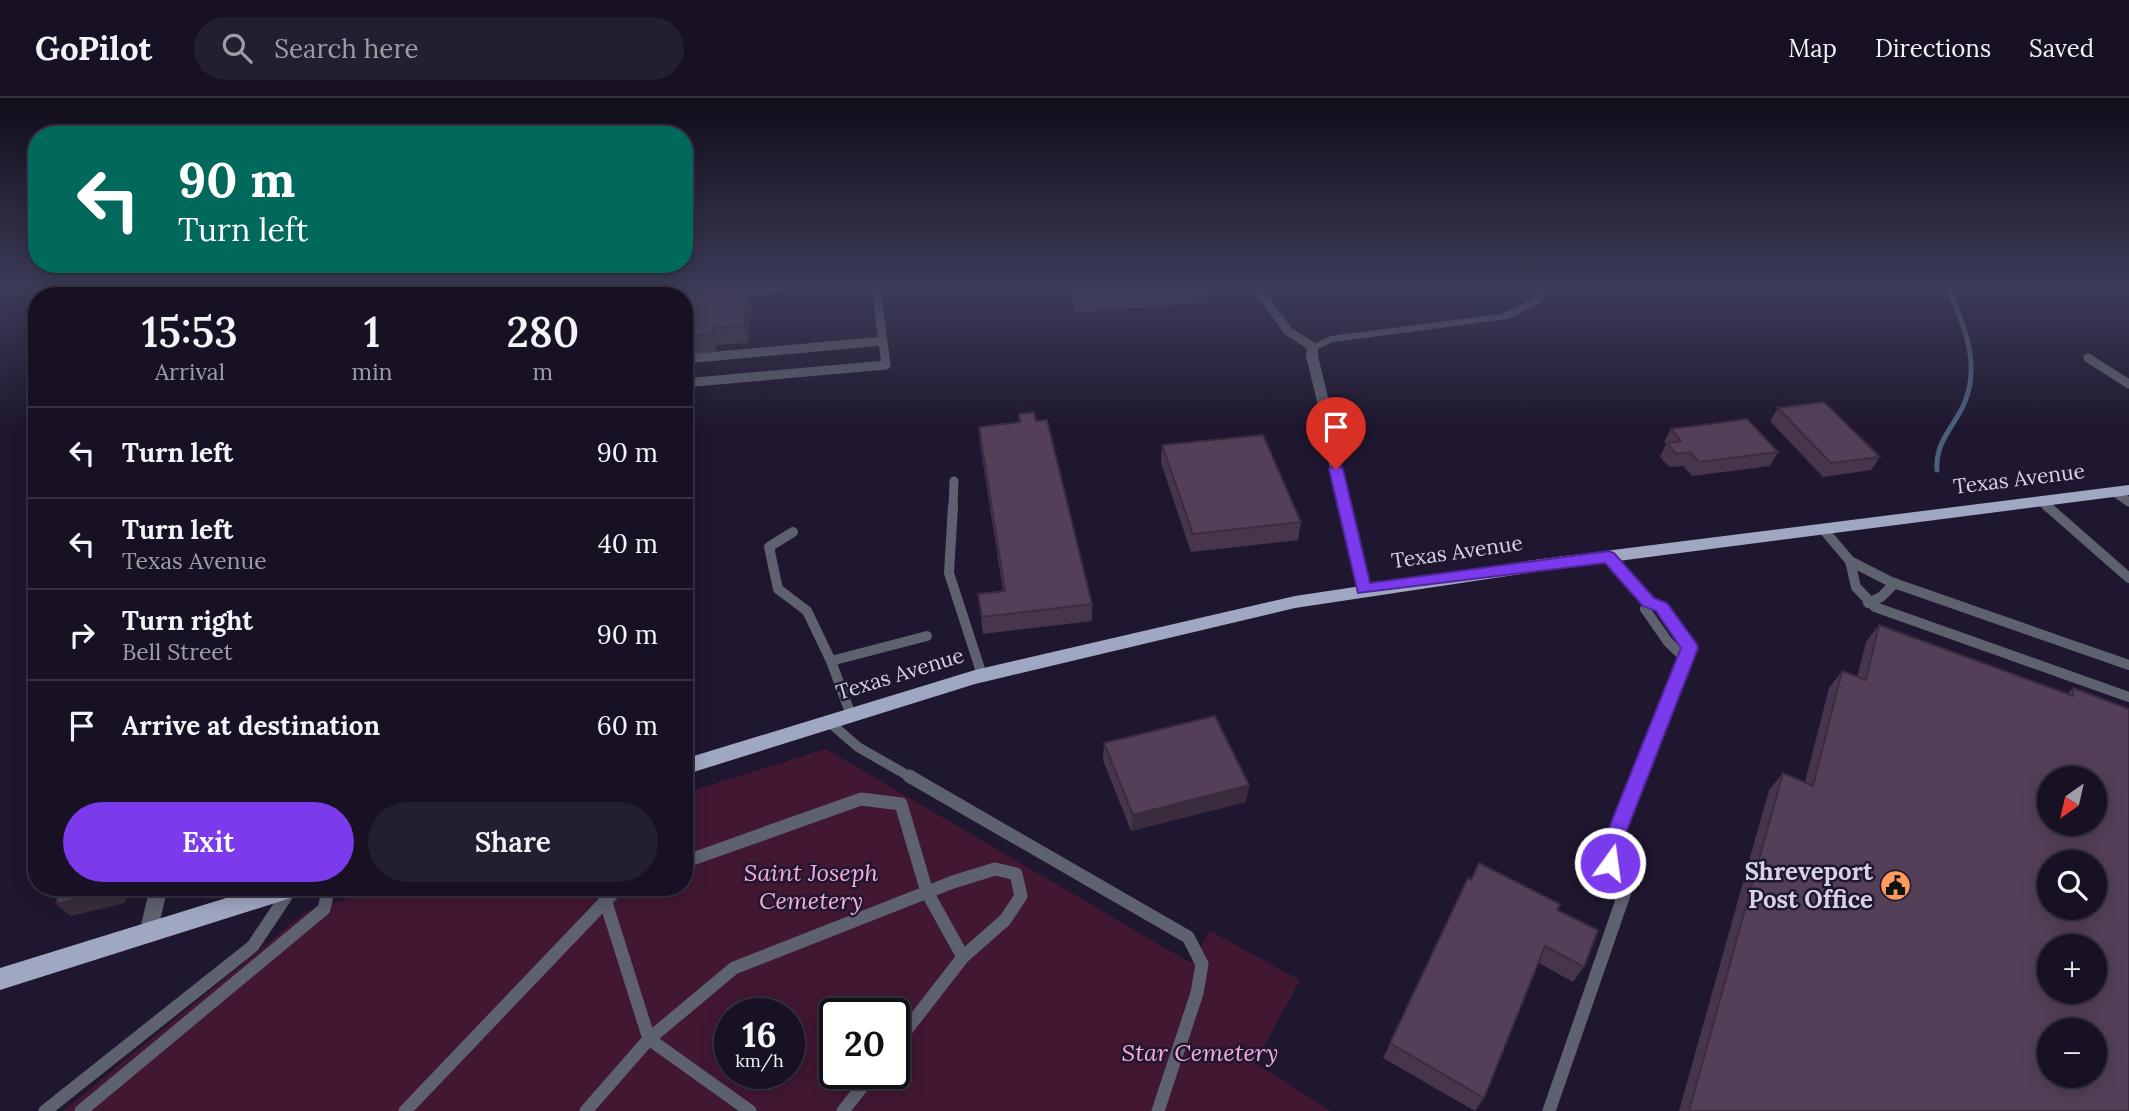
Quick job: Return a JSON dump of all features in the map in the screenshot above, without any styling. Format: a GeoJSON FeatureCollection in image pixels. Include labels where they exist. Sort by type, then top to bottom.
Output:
{"type":"FeatureCollection","features":[{"type":"Feature","properties":{"kind":"main road","name":"Texas Avenue"},"geometry":{"type":"LineString","coordinates":[[693,763],[982,675],[1295,602],[1363,589],[2041,501],[2124,495]]}},
{"type":"Feature","properties":{"kind":"main road"},"geometry":{"type":"LineString","coordinates":[[0,978],[267,896]]}},
{"type":"Feature","properties":{"kind":"street"},"geometry":{"type":"LineString","coordinates":[[1363,589],[1312,356],[1313,347],[1330,339],[1367,334]]}},
{"type":"Feature","properties":{"kind":"street"},"geometry":{"type":"LineString","coordinates":[[148,933],[157,896]]}},
{"type":"Feature","properties":{"kind":"lane"},"geometry":{"type":"LineString","coordinates":[[693,382],[886,365],[882,334]]}},
{"type":"Feature","properties":{"kind":"lane"},"geometry":{"type":"LineString","coordinates":[[1294,334],[1313,347]]}},
{"type":"Feature","properties":{"kind":"lane"},"geometry":{"type":"LineString","coordinates":[[693,358],[883,341]]}},
{"type":"Feature","properties":{"kind":"lane"},"geometry":{"type":"LineString","coordinates":[[2088,358],[2129,383]]}},
{"type":"Feature","properties":{"kind":"lane"},"geometry":{"type":"LineString","coordinates":[[954,481],[949,573],[982,675]]}},
{"type":"Feature","properties":{"kind":"lane"},"geometry":{"type":"LineString","coordinates":[[2041,501],[2129,578]]}},
{"type":"Feature","properties":{"kind":"lane"},"geometry":{"type":"LineString","coordinates":[[1823,529],[1850,561],[1895,583],[2129,665]]}},
{"type":"Feature","properties":{"kind":"lane"},"geometry":{"type":"LineString","coordinates":[[793,532],[769,547],[778,589],[807,611],[831,662],[851,715]]}},
{"type":"Feature","properties":{"kind":"lane"},"geometry":{"type":"LineString","coordinates":[[1549,1111],[1628,883],[1610,863],[1609,853],[1686,659],[1671,649],[1645,609],[1648,602],[1609,557]]}},
{"type":"Feature","properties":{"kind":"lane"},"geometry":{"type":"LineString","coordinates":[[1850,561],[1848,570],[1868,603],[2129,697]]}},
{"type":"Feature","properties":{"kind":"lane"},"geometry":{"type":"LineString","coordinates":[[1868,603],[1881,597],[1895,583]]}},
{"type":"Feature","properties":{"kind":"lane"},"geometry":{"type":"LineString","coordinates":[[831,662],[927,636]]}},
{"type":"Feature","properties":{"kind":"lane"},"geometry":{"type":"LineString","coordinates":[[829,722],[859,747],[1188,937],[1202,964],[1158,1111]]}},
{"type":"Feature","properties":{"kind":"lane"},"geometry":{"type":"LineString","coordinates":[[693,859],[861,799],[901,804],[927,892],[963,957]]}},
{"type":"Feature","properties":{"kind":"lane"},"geometry":{"type":"LineString","coordinates":[[586,1111],[649,1039],[734,968],[927,892],[995,869],[1016,874],[1021,896],[1005,920],[963,957],[910,1025]]}},
{"type":"Feature","properties":{"kind":"lane"},"geometry":{"type":"LineString","coordinates":[[45,1111],[253,946],[287,896]]}},
{"type":"Feature","properties":{"kind":"lane"},"geometry":{"type":"LineString","coordinates":[[81,1111],[324,909],[327,896]]}},
{"type":"Feature","properties":{"kind":"lane"},"geometry":{"type":"LineString","coordinates":[[604,896],[649,1039],[750,1111]]}},
{"type":"Feature","properties":{"kind":"lane"},"geometry":{"type":"LineString","coordinates":[[405,1111],[613,896]]}},
{"type":"Feature","properties":{"kind":"lane"},"geometry":{"type":"LineString","coordinates":[[844,1111],[861,1089]]}},
{"type":"Feature","properties":{"kind":"green space","name":"Saint Joseph Cemetery"},"geometry":{"type":"Polygon","coordinates":[[[826,749],[1191,963],[1210,931],[1300,980],[1255,1063],[1331,1111],[63,1111],[307,911],[355,896],[693,896],[693,790],[826,749]]]}},
{"type":"Feature","properties":{"kind":"building"},"geometry":{"type":"Polygon","coordinates":[[[1824,402],[1880,457],[1831,463],[1778,408],[1824,402]]]}},
{"type":"Feature","properties":{"kind":"building"},"geometry":{"type":"Polygon","coordinates":[[[1034,412],[1036,421],[1047,420],[1092,604],[982,617],[978,594],[1005,591],[979,427],[1020,422],[1019,414],[1034,412]]]}},
{"type":"Feature","properties":{"kind":"building"},"geometry":{"type":"Polygon","coordinates":[[[1747,419],[1778,452],[1699,462],[1690,452],[1676,454],[1667,443],[1681,441],[1671,429],[1747,419]]]}},
{"type":"Feature","properties":{"kind":"building"},"geometry":{"type":"Polygon","coordinates":[[[1263,435],[1301,522],[1193,534],[1162,445],[1263,435]]]}},
{"type":"Feature","properties":{"kind":"building","name":"Shreveport Post Office"},"geometry":{"type":"Polygon","coordinates":[[[1879,625],[2073,696],[2073,688],[2129,709],[2129,1111],[1689,1111],[1783,773],[1813,786],[1842,671],[1866,680],[1879,625]]]}},
{"type":"Feature","properties":{"kind":"building"},"geometry":{"type":"Polygon","coordinates":[[[1215,716],[1249,785],[1133,815],[1104,743],[1215,716]]]}},
{"type":"Feature","properties":{"kind":"building"},"geometry":{"type":"Polygon","coordinates":[[[1479,863],[1560,904],[1557,910],[1598,930],[1584,967],[1545,946],[1484,1098],[1390,1043],[1468,878],[1471,880],[1479,863]]]}},
{"type":"Feature","properties":{"kind":"building"},"geometry":{"type":"Polygon","coordinates":[[[58,896],[89,896],[56,904],[58,896]]]}},
{"type":"Feature","properties":{"kind":"waterway"},"geometry":{"type":"LineString","coordinates":[[1937,470],[1941,444],[1963,406],[1968,391],[1971,361],[1966,334]]}},
{"type":"Feature","properties":{"kind":"place","name":"Shreveport Post Office"},"geometry":{"type":"Point","coordinates":[1896,886]}},
{"type":"Feature","properties":{"kind":"route"},"geometry":{"type":"LineString","coordinates":[[1336,469],[1363,589],[1609,557],[1648,602],[1661,607],[1690,648],[1609,853],[1610,863]]}},
{"type":"Feature","properties":{"kind":"park label","name":"Star Cemetery"},"geometry":{"type":"Point","coordinates":[1200,1053]}}]}
